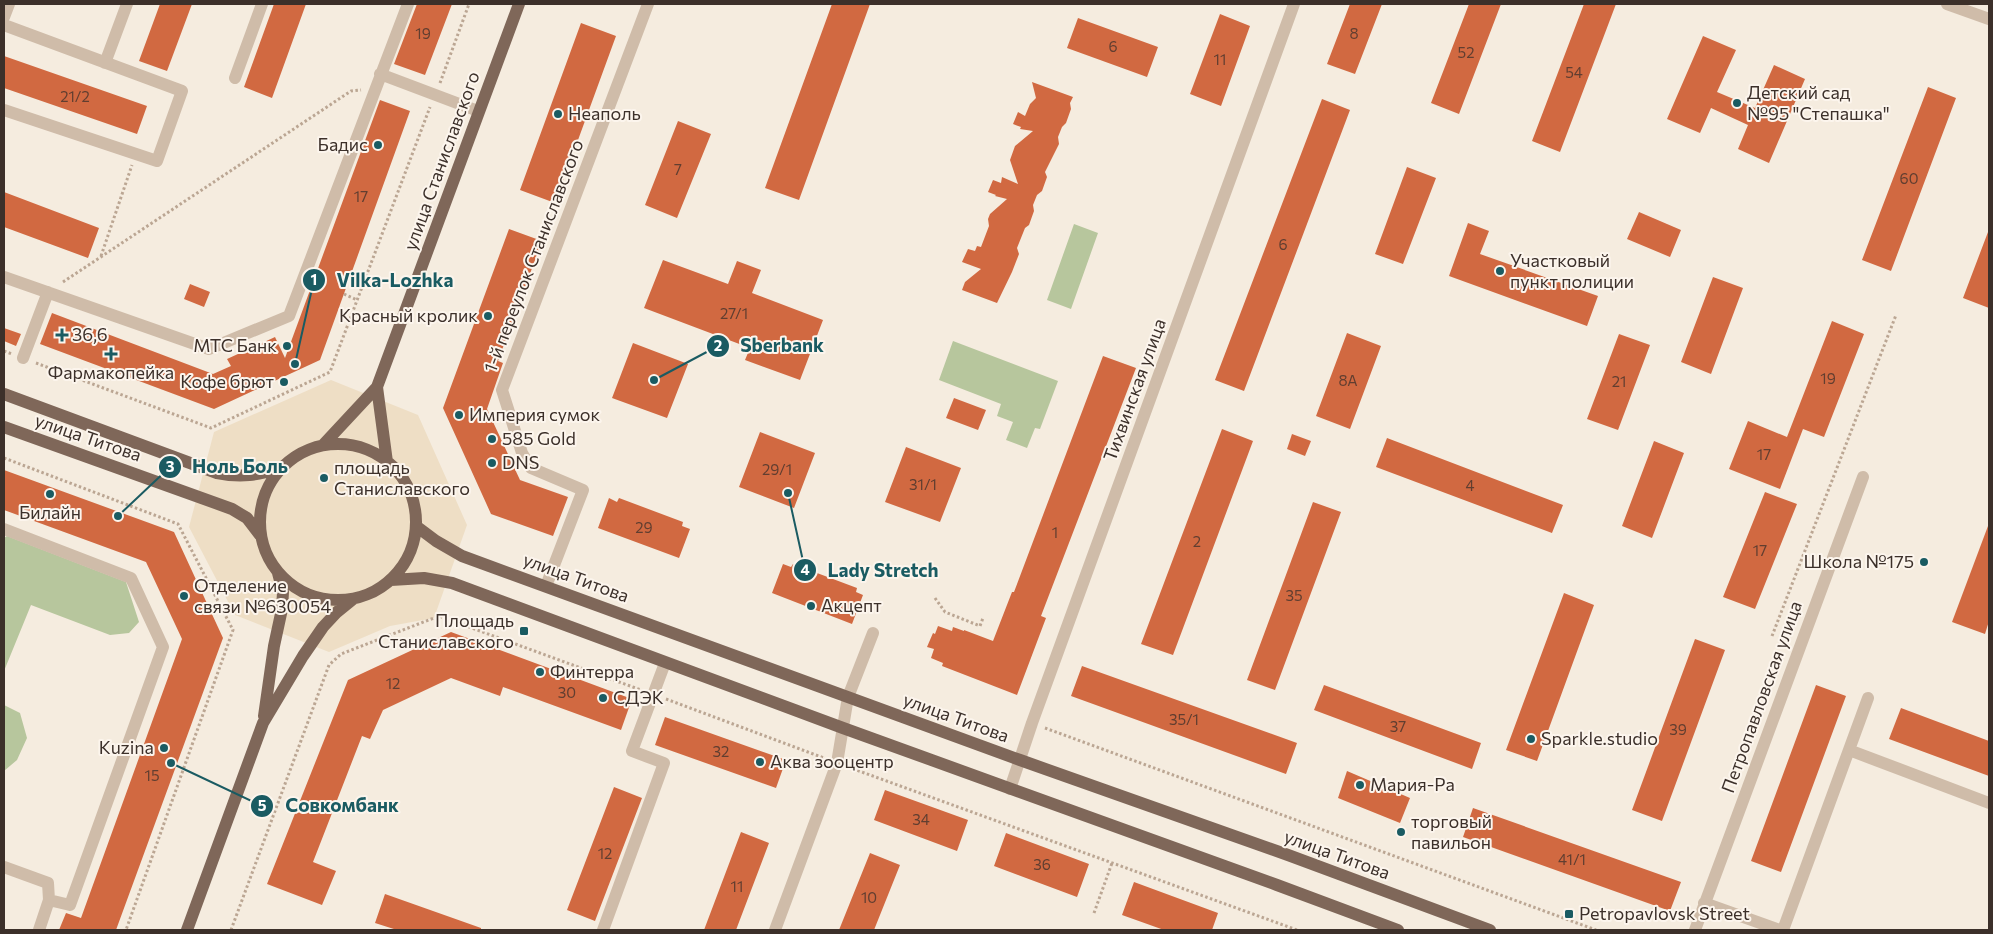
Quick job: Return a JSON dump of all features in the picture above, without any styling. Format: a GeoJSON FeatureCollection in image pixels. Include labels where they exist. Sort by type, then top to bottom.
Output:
{"type":"FeatureCollection","features":[{"type":"Feature","properties":{"kind":"main road","name":"улица Станиславского"},"geometry":{"type":"LineString","coordinates":[[377,387],[519,4]]}},
{"type":"Feature","properties":{"kind":"main road"},"geometry":{"type":"LineString","coordinates":[[323,445],[377,387]]}},
{"type":"Feature","properties":{"kind":"main road"},"geometry":{"type":"LineString","coordinates":[[377,387],[387,462]]}},
{"type":"Feature","properties":{"kind":"main road","name":"улица Титова"},"geometry":{"type":"LineString","coordinates":[[4,394],[217,473],[239,477],[281,468]]}},
{"type":"Feature","properties":{"kind":"main road","name":"улица Титова"},"geometry":{"type":"LineString","coordinates":[[4,427],[232,509],[247,518],[260,535]]}},
{"type":"Feature","properties":{"kind":"main road"},"geometry":{"type":"LineString","coordinates":[[263,723],[274,646],[282,609],[283,592],[278,573],[267,555],[260,535],[259,516],[268,488],[281,468],[301,454],[323,445],[340,444],[357,447],[373,453],[387,462],[404,482],[414,503],[416,526],[408,554],[401,568],[391,580],[375,591],[353,599],[334,601],[313,596],[292,585],[278,573]]}},
{"type":"Feature","properties":{"kind":"main road","name":"улица Титова"},"geometry":{"type":"LineString","coordinates":[[416,526],[436,541],[462,556],[1490,930]]}},
{"type":"Feature","properties":{"kind":"main road"},"geometry":{"type":"LineString","coordinates":[[391,580],[424,578],[452,583],[665,663],[1398,930]]}},
{"type":"Feature","properties":{"kind":"main road"},"geometry":{"type":"LineString","coordinates":[[187,930],[263,723],[303,656],[323,627],[353,599]]}},
{"type":"Feature","properties":{"kind":"street"},"geometry":{"type":"LineString","coordinates":[[4,17],[9,4]]}},
{"type":"Feature","properties":{"kind":"street"},"geometry":{"type":"LineString","coordinates":[[105,63],[127,4]]}},
{"type":"Feature","properties":{"kind":"street"},"geometry":{"type":"LineString","coordinates":[[235,78],[262,4]]}},
{"type":"Feature","properties":{"kind":"street"},"geometry":{"type":"LineString","coordinates":[[4,277],[209,349],[289,316],[408,4]]}},
{"type":"Feature","properties":{"kind":"street","name":"1-й переулок Станиславского"},"geometry":{"type":"LineString","coordinates":[[546,586],[583,490],[531,468],[522,452],[502,390],[648,4]]}},
{"type":"Feature","properties":{"kind":"street","name":"Тихвинская улица"},"geometry":{"type":"LineString","coordinates":[[1010,788],[1294,4]]}},
{"type":"Feature","properties":{"kind":"street"},"geometry":{"type":"LineString","coordinates":[[1947,4],[1989,19]]}},
{"type":"Feature","properties":{"kind":"street"},"geometry":{"type":"LineString","coordinates":[[4,25],[182,91],[158,162],[4,110]]}},
{"type":"Feature","properties":{"kind":"street"},"geometry":{"type":"LineString","coordinates":[[380,74],[478,111]]}},
{"type":"Feature","properties":{"kind":"street"},"geometry":{"type":"LineString","coordinates":[[23,358],[48,292]]}},
{"type":"Feature","properties":{"kind":"street","name":"Петропавловская улица"},"geometry":{"type":"LineString","coordinates":[[1695,930],[1863,477]]}},
{"type":"Feature","properties":{"kind":"street"},"geometry":{"type":"LineString","coordinates":[[4,529],[131,578],[163,647],[70,906],[49,900]]}},
{"type":"Feature","properties":{"kind":"street"},"geometry":{"type":"LineString","coordinates":[[776,930],[837,763],[848,697],[873,633]]}},
{"type":"Feature","properties":{"kind":"street"},"geometry":{"type":"LineString","coordinates":[[603,930],[664,764],[632,751],[665,663]]}},
{"type":"Feature","properties":{"kind":"street"},"geometry":{"type":"LineString","coordinates":[[1704,903],[1781,930],[1868,698]]}},
{"type":"Feature","properties":{"kind":"street"},"geometry":{"type":"LineString","coordinates":[[1849,750],[1989,803]]}},
{"type":"Feature","properties":{"kind":"street"},"geometry":{"type":"LineString","coordinates":[[4,867],[48,883],[49,900],[39,930]]}},
{"type":"Feature","properties":{"kind":"path"},"geometry":{"type":"LineString","coordinates":[[4,351],[211,428],[330,372],[470,4]]}},
{"type":"Feature","properties":{"kind":"path"},"geometry":{"type":"LineString","coordinates":[[48,292],[351,91],[374,89]]}},
{"type":"Feature","properties":{"kind":"path"},"geometry":{"type":"LineString","coordinates":[[101,257],[136,154]]}},
{"type":"Feature","properties":{"kind":"path"},"geometry":{"type":"LineString","coordinates":[[344,294],[357,300]]}},
{"type":"Feature","properties":{"kind":"path"},"geometry":{"type":"LineString","coordinates":[[1772,636],[1896,315]]}},
{"type":"Feature","properties":{"kind":"path"},"geometry":{"type":"LineString","coordinates":[[935,598],[945,612],[980,626],[983,618]]}},
{"type":"Feature","properties":{"kind":"path"},"geometry":{"type":"LineString","coordinates":[[231,930],[329,665],[341,654],[439,616],[1297,930]]}},
{"type":"Feature","properties":{"kind":"path"},"geometry":{"type":"LineString","coordinates":[[1044,728],[1596,930]]}},
{"type":"Feature","properties":{"kind":"path"},"geometry":{"type":"LineString","coordinates":[[1094,913],[1112,863]]}},
{"type":"Feature","properties":{"kind":"green space"},"geometry":{"type":"Polygon","coordinates":[[[1074,224],[1098,233],[1071,309],[1047,300],[1074,224]]]}},
{"type":"Feature","properties":{"kind":"green space"},"geometry":{"type":"Polygon","coordinates":[[[953,341],[1058,381],[1040,429],[1035,428],[1027,448],[1006,440],[1013,422],[997,416],[1001,404],[939,380],[953,341]]]}},
{"type":"Feature","properties":{"kind":"green space"},"geometry":{"type":"Polygon","coordinates":[[[7,536],[126,582],[139,622],[129,633],[110,635],[31,605],[4,671],[4,538],[7,536]]]}},
{"type":"Feature","properties":{"kind":"green space"},"geometry":{"type":"Polygon","coordinates":[[[4,705],[20,713],[27,738],[17,760],[4,771],[4,705]]]}},
{"type":"Feature","properties":{"kind":"shaded area","name":"площадь Станиславского"},"geometry":{"type":"Polygon","coordinates":[[[331,380],[418,415],[467,525],[434,618],[390,626],[329,652],[235,615],[189,527],[214,432],[331,380]]]}},
{"type":"Feature","properties":{"kind":"building"},"geometry":{"type":"Polygon","coordinates":[[[160,4],[192,4],[167,71],[139,61],[160,4]]]}},
{"type":"Feature","properties":{"kind":"building"},"geometry":{"type":"Polygon","coordinates":[[[274,4],[306,4],[272,98],[244,87],[274,4]]]}},
{"type":"Feature","properties":{"kind":"building"},"geometry":{"type":"Polygon","coordinates":[[[417,4],[452,4],[425,75],[394,64],[417,4]]]}},
{"type":"Feature","properties":{"kind":"building"},"geometry":{"type":"Polygon","coordinates":[[[832,4],[870,4],[799,200],[765,188],[832,4]]]}},
{"type":"Feature","properties":{"kind":"building"},"geometry":{"type":"Polygon","coordinates":[[[1350,4],[1382,4],[1355,74],[1327,64],[1350,4]]]}},
{"type":"Feature","properties":{"kind":"building"},"geometry":{"type":"Polygon","coordinates":[[[1469,4],[1501,4],[1459,114],[1431,103],[1469,4]]]}},
{"type":"Feature","properties":{"kind":"building"},"geometry":{"type":"Polygon","coordinates":[[[1584,4],[1616,4],[1560,152],[1532,141],[1584,4]]]}},
{"type":"Feature","properties":{"kind":"building"},"geometry":{"type":"Polygon","coordinates":[[[1220,14],[1250,26],[1221,106],[1190,94],[1220,14]]]}},
{"type":"Feature","properties":{"kind":"building"},"geometry":{"type":"Polygon","coordinates":[[[1078,18],[1158,47],[1147,77],[1067,48],[1078,18]]]}},
{"type":"Feature","properties":{"kind":"building"},"geometry":{"type":"Polygon","coordinates":[[[581,23],[616,36],[555,203],[520,190],[581,23]]]}},
{"type":"Feature","properties":{"kind":"building"},"geometry":{"type":"Polygon","coordinates":[[[1703,36],[1736,50],[1717,92],[1755,108],[1774,65],[1805,79],[1769,163],[1738,149],[1748,125],[1711,108],[1700,133],[1667,119],[1703,36]]]}},
{"type":"Feature","properties":{"kind":"building"},"geometry":{"type":"Polygon","coordinates":[[[4,56],[147,106],[137,134],[4,88],[4,56]]]}},
{"type":"Feature","properties":{"kind":"building"},"geometry":{"type":"Polygon","coordinates":[[[1032,82],[1073,97],[1066,123],[1058,137],[1059,144],[1045,172],[1047,177],[1042,191],[1037,195],[1029,225],[1025,228],[1017,248],[1019,254],[997,303],[962,290],[965,282],[981,269],[962,262],[968,249],[975,251],[977,246],[981,247],[989,226],[988,219],[990,214],[1007,199],[988,192],[993,180],[1001,183],[1002,177],[1018,184],[1010,160],[1015,146],[1033,131],[1020,129],[1021,127],[1013,124],[1018,112],[1025,116],[1030,104],[1036,98],[1032,82]]]}},
{"type":"Feature","properties":{"kind":"building"},"geometry":{"type":"Polygon","coordinates":[[[1928,87],[1956,98],[1891,271],[1862,260],[1928,87]]]}},
{"type":"Feature","properties":{"kind":"building"},"geometry":{"type":"Polygon","coordinates":[[[1322,99],[1350,110],[1244,391],[1215,380],[1322,99]]]}},
{"type":"Feature","properties":{"kind":"building"},"geometry":{"type":"Polygon","coordinates":[[[380,100],[410,111],[320,360],[214,409],[40,344],[52,313],[213,374],[231,366],[227,359],[275,337],[285,358],[380,100]]]}},
{"type":"Feature","properties":{"kind":"building"},"geometry":{"type":"Polygon","coordinates":[[[678,121],[711,134],[677,218],[645,205],[678,121]]]}},
{"type":"Feature","properties":{"kind":"building"},"geometry":{"type":"Polygon","coordinates":[[[1407,167],[1436,178],[1403,264],[1375,254],[1407,167]]]}},
{"type":"Feature","properties":{"kind":"building"},"geometry":{"type":"Polygon","coordinates":[[[4,192],[99,228],[88,258],[4,227],[4,192]]]}},
{"type":"Feature","properties":{"kind":"building"},"geometry":{"type":"Polygon","coordinates":[[[1639,212],[1681,230],[1670,257],[1627,239],[1639,212]]]}},
{"type":"Feature","properties":{"kind":"building"},"geometry":{"type":"Polygon","coordinates":[[[1468,223],[1489,231],[1480,254],[1598,296],[1587,326],[1449,276],[1468,223]]]}},
{"type":"Feature","properties":{"kind":"building"},"geometry":{"type":"Polygon","coordinates":[[[509,229],[542,241],[498,361],[503,363],[487,409],[520,480],[568,497],[553,536],[491,514],[443,408],[509,229]]]}},
{"type":"Feature","properties":{"kind":"building"},"geometry":{"type":"Polygon","coordinates":[[[1989,232],[1989,308],[1963,298],[1989,232]]]}},
{"type":"Feature","properties":{"kind":"building"},"geometry":{"type":"Polygon","coordinates":[[[663,260],[728,284],[737,261],[761,270],[752,293],[823,320],[800,380],[745,360],[750,348],[644,308],[663,260]]]}},
{"type":"Feature","properties":{"kind":"building"},"geometry":{"type":"Polygon","coordinates":[[[1713,277],[1743,288],[1711,374],[1681,362],[1713,277]]]}},
{"type":"Feature","properties":{"kind":"building"},"geometry":{"type":"Polygon","coordinates":[[[190,284],[210,292],[204,307],[184,299],[190,284]]]}},
{"type":"Feature","properties":{"kind":"building"},"geometry":{"type":"Polygon","coordinates":[[[1832,321],[1864,334],[1824,437],[1803,429],[1780,489],[1729,469],[1748,421],[1787,437],[1832,321]]]}},
{"type":"Feature","properties":{"kind":"building"},"geometry":{"type":"Polygon","coordinates":[[[4,328],[21,334],[16,346],[4,341],[4,328]]]}},
{"type":"Feature","properties":{"kind":"building"},"geometry":{"type":"Polygon","coordinates":[[[1347,333],[1381,346],[1350,429],[1316,416],[1347,333]]]}},
{"type":"Feature","properties":{"kind":"building"},"geometry":{"type":"Polygon","coordinates":[[[1619,334],[1650,345],[1618,430],[1587,419],[1619,334]]]}},
{"type":"Feature","properties":{"kind":"building"},"geometry":{"type":"Polygon","coordinates":[[[633,343],[688,364],[667,418],[612,398],[633,343]]]}},
{"type":"Feature","properties":{"kind":"building"},"geometry":{"type":"Polygon","coordinates":[[[1103,356],[1136,368],[1041,616],[1046,618],[1017,695],[942,666],[943,663],[931,658],[934,649],[927,647],[938,626],[952,631],[953,627],[964,630],[993,641],[1012,592],[1014,592],[1103,356]]]}},
{"type":"Feature","properties":{"kind":"building"},"geometry":{"type":"Polygon","coordinates":[[[954,398],[986,410],[978,430],[946,418],[954,398]]]}},
{"type":"Feature","properties":{"kind":"building"},"geometry":{"type":"Polygon","coordinates":[[[1222,429],[1253,441],[1173,655],[1141,644],[1222,429]]]}},
{"type":"Feature","properties":{"kind":"building"},"geometry":{"type":"Polygon","coordinates":[[[760,432],[815,453],[794,508],[739,487],[760,432]]]}},
{"type":"Feature","properties":{"kind":"building"},"geometry":{"type":"Polygon","coordinates":[[[1292,434],[1311,441],[1305,456],[1287,449],[1292,434]]]}},
{"type":"Feature","properties":{"kind":"building"},"geometry":{"type":"Polygon","coordinates":[[[1387,438],[1563,505],[1552,533],[1376,467],[1387,438]]]}},
{"type":"Feature","properties":{"kind":"building"},"geometry":{"type":"Polygon","coordinates":[[[1654,441],[1684,453],[1652,538],[1622,526],[1654,441]]]}},
{"type":"Feature","properties":{"kind":"building"},"geometry":{"type":"Polygon","coordinates":[[[906,447],[961,468],[940,522],[885,502],[906,447]]]}},
{"type":"Feature","properties":{"kind":"building"},"geometry":{"type":"Polygon","coordinates":[[[4,470],[174,532],[223,638],[116,930],[59,930],[66,913],[81,918],[182,639],[146,562],[4,510],[4,470]]]}},
{"type":"Feature","properties":{"kind":"building"},"geometry":{"type":"Polygon","coordinates":[[[1765,492],[1797,504],[1755,609],[1723,597],[1765,492]]]}},
{"type":"Feature","properties":{"kind":"building"},"geometry":{"type":"Polygon","coordinates":[[[609,498],[617,502],[619,498],[683,522],[682,526],[690,529],[679,558],[598,528],[609,498]]]}},
{"type":"Feature","properties":{"kind":"building"},"geometry":{"type":"Polygon","coordinates":[[[1313,502],[1341,512],[1275,690],[1247,680],[1313,502]]]}},
{"type":"Feature","properties":{"kind":"building"},"geometry":{"type":"Polygon","coordinates":[[[1988,526],[1989,621],[1985,634],[1952,622],[1988,526]]]}},
{"type":"Feature","properties":{"kind":"building"},"geometry":{"type":"Polygon","coordinates":[[[783,564],[791,567],[793,564],[857,588],[856,592],[863,595],[852,624],[772,593],[783,564]]]}},
{"type":"Feature","properties":{"kind":"building"},"geometry":{"type":"Polygon","coordinates":[[[1564,593],[1594,605],[1537,761],[1506,750],[1564,593]]]}},
{"type":"Feature","properties":{"kind":"building"},"geometry":{"type":"Polygon","coordinates":[[[451,632],[632,699],[621,730],[503,687],[500,696],[451,678],[383,710],[370,739],[362,736],[313,862],[336,871],[322,905],[267,884],[348,680],[451,632]]]}},
{"type":"Feature","properties":{"kind":"building"},"geometry":{"type":"Polygon","coordinates":[[[1695,639],[1725,650],[1662,821],[1632,810],[1695,639]]]}},
{"type":"Feature","properties":{"kind":"building"},"geometry":{"type":"Polygon","coordinates":[[[1082,666],[1297,743],[1286,774],[1071,696],[1082,666]]]}},
{"type":"Feature","properties":{"kind":"building"},"geometry":{"type":"Polygon","coordinates":[[[1324,685],[1481,743],[1472,769],[1314,710],[1324,685]]]}},
{"type":"Feature","properties":{"kind":"building"},"geometry":{"type":"Polygon","coordinates":[[[1816,685],[1846,696],[1781,872],[1751,861],[1816,685]]]}},
{"type":"Feature","properties":{"kind":"building"},"geometry":{"type":"Polygon","coordinates":[[[1901,708],[1989,741],[1989,776],[1889,739],[1901,708]]]}},
{"type":"Feature","properties":{"kind":"building"},"geometry":{"type":"Polygon","coordinates":[[[665,717],[786,760],[776,788],[655,745],[665,717]]]}},
{"type":"Feature","properties":{"kind":"building","name":"Мария-Ра"},"geometry":{"type":"Polygon","coordinates":[[[1347,771],[1410,798],[1400,823],[1338,798],[1347,771]]]}},
{"type":"Feature","properties":{"kind":"building"},"geometry":{"type":"Polygon","coordinates":[[[614,787],[642,798],[595,921],[567,910],[614,787]]]}},
{"type":"Feature","properties":{"kind":"building"},"geometry":{"type":"Polygon","coordinates":[[[885,790],[968,820],[957,851],[874,820],[885,790]]]}},
{"type":"Feature","properties":{"kind":"building"},"geometry":{"type":"Polygon","coordinates":[[[1473,808],[1681,882],[1670,911],[1463,837],[1473,808]]]}},
{"type":"Feature","properties":{"kind":"building"},"geometry":{"type":"Polygon","coordinates":[[[741,832],[769,843],[736,930],[704,930],[741,832]]]}},
{"type":"Feature","properties":{"kind":"building"},"geometry":{"type":"Polygon","coordinates":[[[1006,833],[1089,864],[1077,897],[994,866],[1006,833]]]}},
{"type":"Feature","properties":{"kind":"building"},"geometry":{"type":"Polygon","coordinates":[[[870,853],[900,865],[874,930],[839,930],[870,853]]]}},
{"type":"Feature","properties":{"kind":"building"},"geometry":{"type":"Polygon","coordinates":[[[1134,882],[1218,913],[1212,930],[1164,930],[1122,915],[1134,882]]]}},
{"type":"Feature","properties":{"kind":"building"},"geometry":{"type":"Polygon","coordinates":[[[385,894],[481,928],[481,930],[397,930],[375,923],[385,894]]]}},
{"type":"Feature","properties":{"kind":"place","name":"Детский сад №95 \"Степашка\""},"geometry":{"type":"Point","coordinates":[1737,103]}},
{"type":"Feature","properties":{"kind":"place","name":"Неаполь"},"geometry":{"type":"Point","coordinates":[558,114]}},
{"type":"Feature","properties":{"kind":"place","name":"Бадис"},"geometry":{"type":"Point","coordinates":[378,145]}},
{"type":"Feature","properties":{"kind":"place","name":"Участковый пункт полиции"},"geometry":{"type":"Point","coordinates":[1500,271]}},
{"type":"Feature","properties":{"kind":"place","name":"Красный кролик"},"geometry":{"type":"Point","coordinates":[488,316]}},
{"type":"Feature","properties":{"kind":"place","name":"36,6"},"geometry":{"type":"Point","coordinates":[62,335]}},
{"type":"Feature","properties":{"kind":"place","name":"МТС Банк"},"geometry":{"type":"Point","coordinates":[287,346]}},
{"type":"Feature","properties":{"kind":"place","name":"Фармакопейка"},"geometry":{"type":"Point","coordinates":[111,354]}},
{"type":"Feature","properties":{"kind":"place","name":"Vilka-Lozhka"},"geometry":{"type":"Point","coordinates":[295,364]}},
{"type":"Feature","properties":{"kind":"place","name":"Sberbank"},"geometry":{"type":"Point","coordinates":[654,380]}},
{"type":"Feature","properties":{"kind":"place","name":"Кофе брют"},"geometry":{"type":"Point","coordinates":[284,382]}},
{"type":"Feature","properties":{"kind":"place","name":"Империя сумок"},"geometry":{"type":"Point","coordinates":[459,415]}},
{"type":"Feature","properties":{"kind":"place","name":"585 Gold"},"geometry":{"type":"Point","coordinates":[492,439]}},
{"type":"Feature","properties":{"kind":"place","name":"DNS"},"geometry":{"type":"Point","coordinates":[492,463]}},
{"type":"Feature","properties":{"kind":"place","name":"площадь Станиславского"},"geometry":{"type":"Point","coordinates":[324,478]}},
{"type":"Feature","properties":{"kind":"place","name":"Lady Stretch"},"geometry":{"type":"Point","coordinates":[788,493]}},
{"type":"Feature","properties":{"kind":"place","name":"Билайн"},"geometry":{"type":"Point","coordinates":[50,494]}},
{"type":"Feature","properties":{"kind":"place","name":"Ноль Боль"},"geometry":{"type":"Point","coordinates":[118,516]}},
{"type":"Feature","properties":{"kind":"place","name":"Школа №175"},"geometry":{"type":"Point","coordinates":[1924,562]}},
{"type":"Feature","properties":{"kind":"place","name":"Отделение связи №630054"},"geometry":{"type":"Point","coordinates":[184,596]}},
{"type":"Feature","properties":{"kind":"place","name":"Акцепт"},"geometry":{"type":"Point","coordinates":[811,606]}},
{"type":"Feature","properties":{"kind":"place","name":"Площадь Станиславского"},"geometry":{"type":"Point","coordinates":[524,631]}},
{"type":"Feature","properties":{"kind":"place","name":"Финтерра"},"geometry":{"type":"Point","coordinates":[540,672]}},
{"type":"Feature","properties":{"kind":"place","name":"СДЭК"},"geometry":{"type":"Point","coordinates":[603,698]}},
{"type":"Feature","properties":{"kind":"place","name":"Sparkle.studio"},"geometry":{"type":"Point","coordinates":[1531,739]}},
{"type":"Feature","properties":{"kind":"place","name":"Kuzina"},"geometry":{"type":"Point","coordinates":[164,748]}},
{"type":"Feature","properties":{"kind":"place","name":"Аква зооцентр"},"geometry":{"type":"Point","coordinates":[760,762]}},
{"type":"Feature","properties":{"kind":"place","name":"Совкомбанк"},"geometry":{"type":"Point","coordinates":[171,763]}},
{"type":"Feature","properties":{"kind":"place","name":"Мария-Ра"},"geometry":{"type":"Point","coordinates":[1360,785]}},
{"type":"Feature","properties":{"kind":"place","name":"торговый павильон"},"geometry":{"type":"Point","coordinates":[1401,832]}},
{"type":"Feature","properties":{"kind":"place","name":"Petropavlovsk Street"},"geometry":{"type":"Point","coordinates":[1569,914]}}]}
